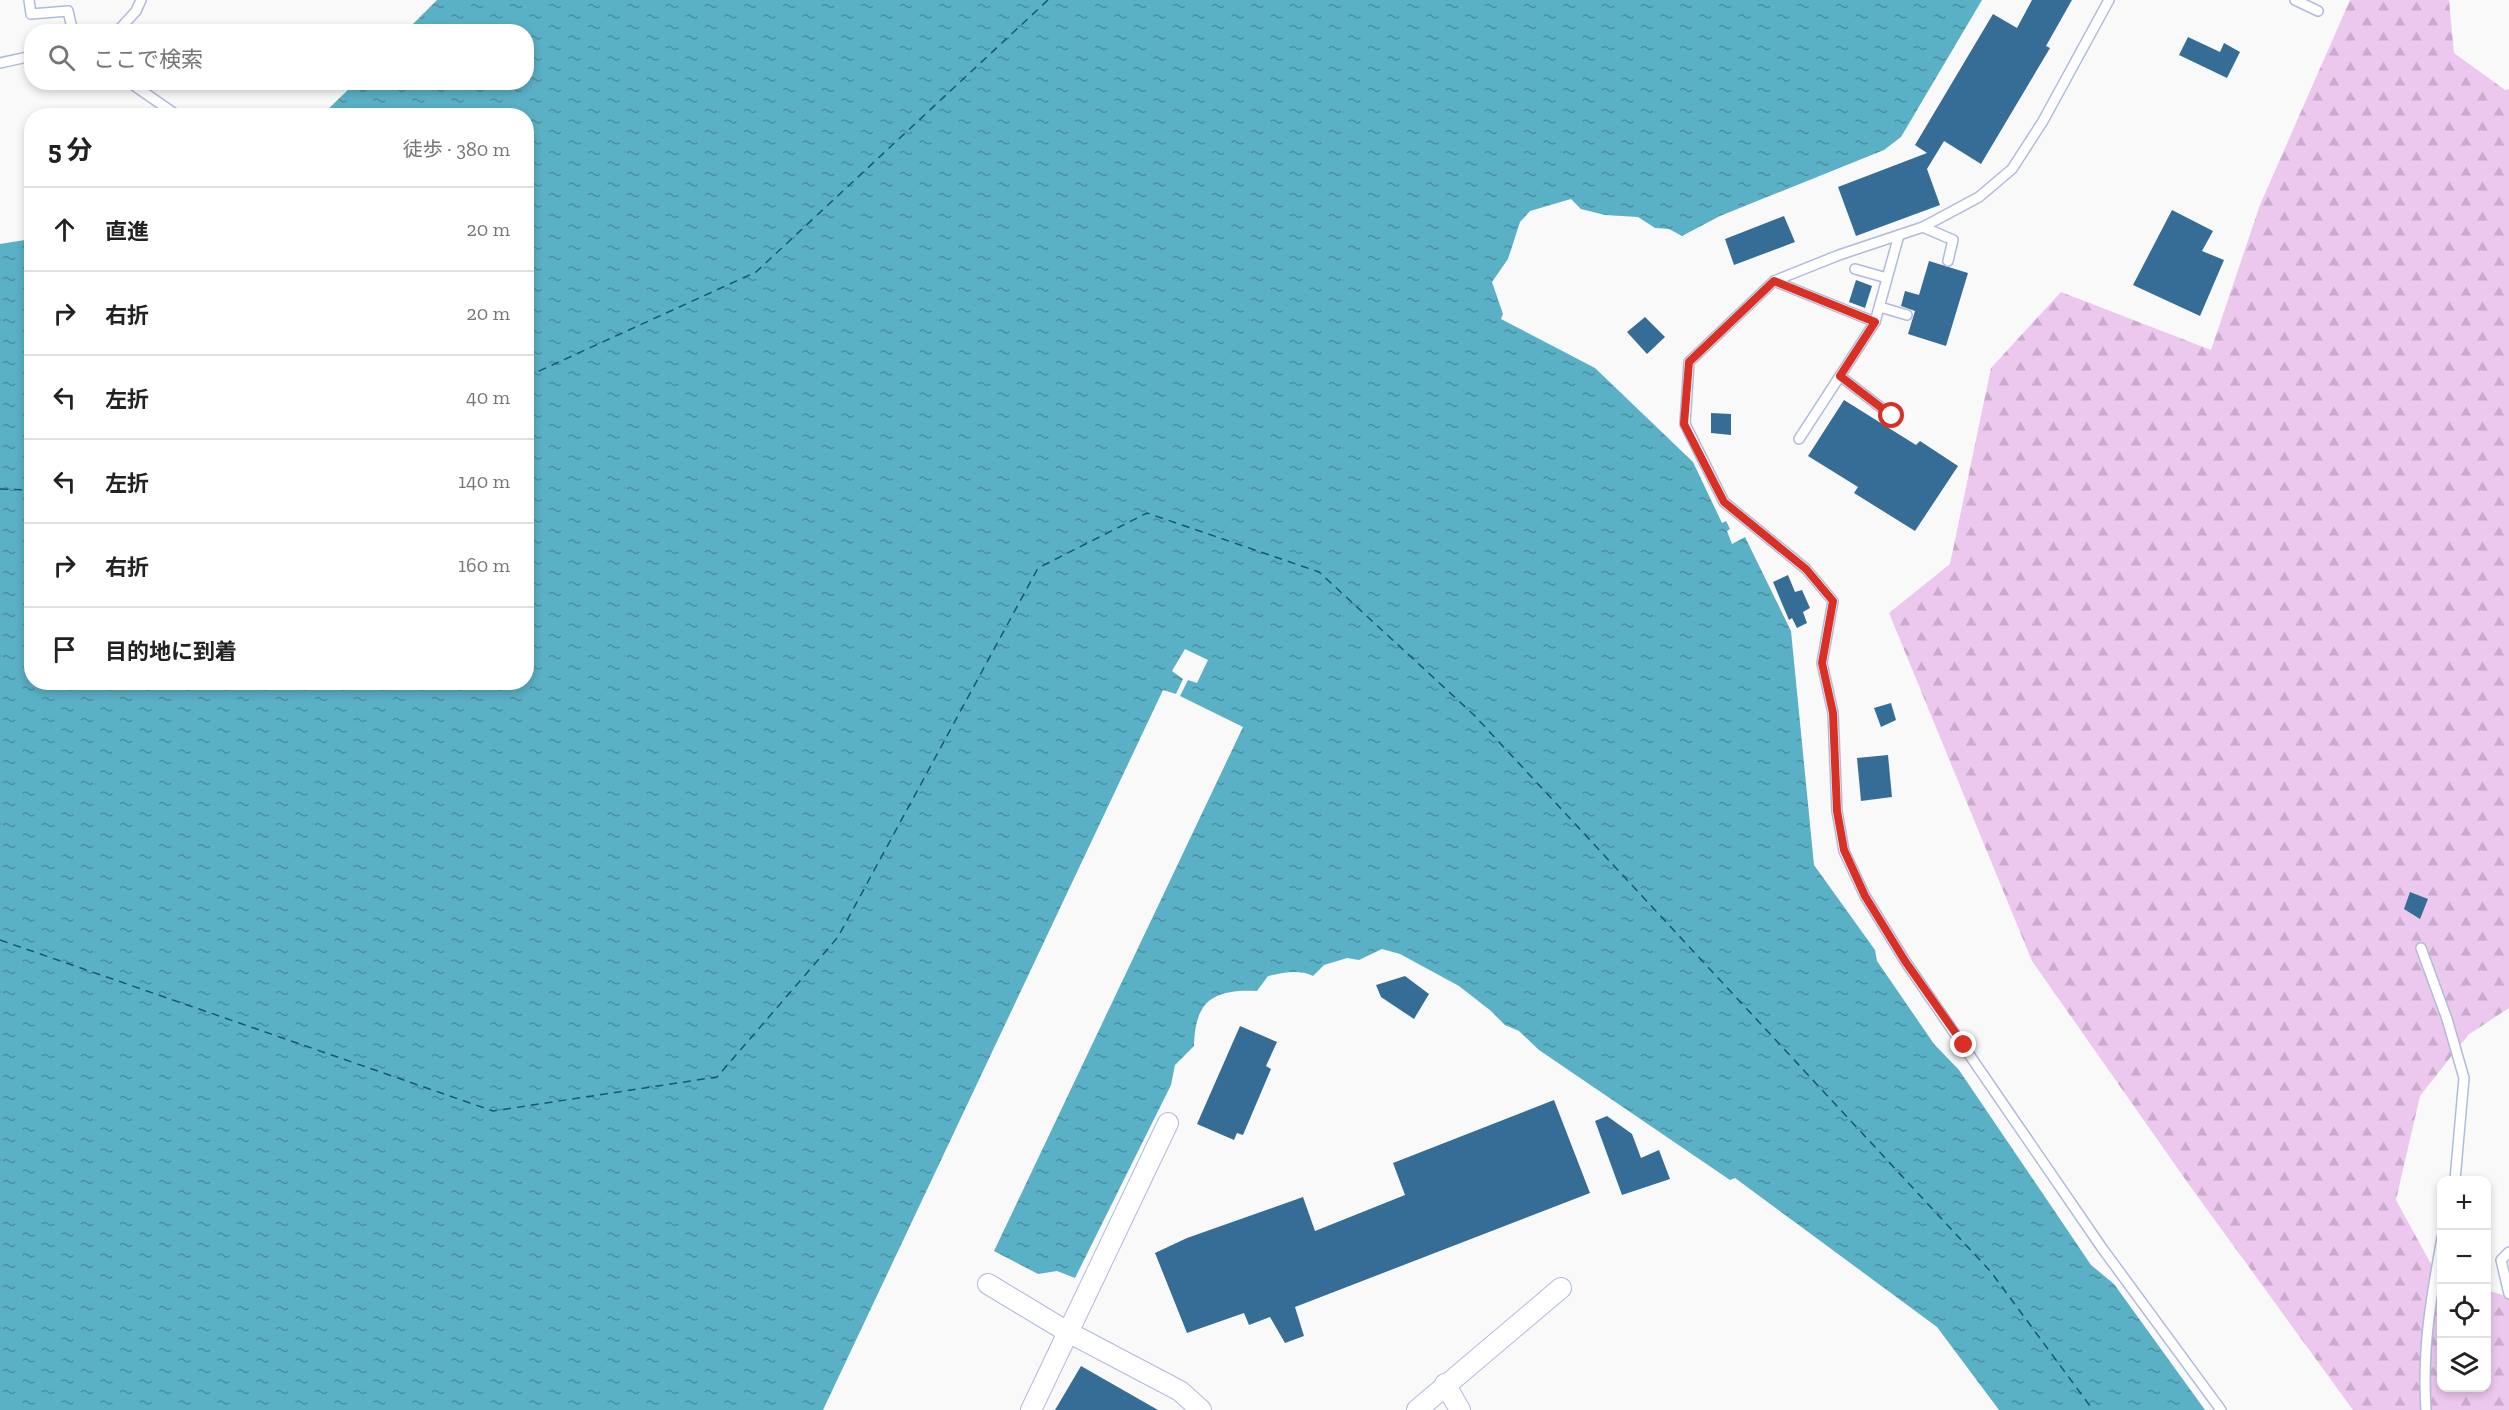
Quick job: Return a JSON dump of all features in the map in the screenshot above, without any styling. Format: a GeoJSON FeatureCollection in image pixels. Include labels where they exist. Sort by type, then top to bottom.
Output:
{"type":"FeatureCollection","features":[{"type":"Feature","properties":{"kind":"street"},"geometry":{"type":"LineString","coordinates":[[1031,1410],[1066,1331],[1168,1123]]}},
{"type":"Feature","properties":{"kind":"street"},"geometry":{"type":"LineString","coordinates":[[988,1284],[1066,1331],[1180,1391],[1201,1410]]}},
{"type":"Feature","properties":{"kind":"street"},"geometry":{"type":"LineString","coordinates":[[1417,1410],[1561,1288]]}},
{"type":"Feature","properties":{"kind":"street"},"geometry":{"type":"LineString","coordinates":[[1446,1384],[1460,1410]]}},
{"type":"Feature","properties":{"kind":"lane"},"geometry":{"type":"LineString","coordinates":[[29,0],[31,14],[68,11],[71,24]]}},
{"type":"Feature","properties":{"kind":"lane"},"geometry":{"type":"LineString","coordinates":[[124,24],[136,11],[141,0]]}},
{"type":"Feature","properties":{"kind":"lane"},"geometry":{"type":"LineString","coordinates":[[2109,0],[2043,121],[2012,169],[1979,197],[1923,227],[1774,281],[1689,362],[1684,424],[1724,502],[1806,569],[1833,601],[1822,663],[1833,713],[1837,811],[1844,850],[1865,896],[1905,961],[2102,1248],[2221,1410]]}},
{"type":"Feature","properties":{"kind":"lane"},"geometry":{"type":"LineString","coordinates":[[2295,0],[2318,11]]}},
{"type":"Feature","properties":{"kind":"lane"},"geometry":{"type":"LineString","coordinates":[[0,63],[24,58]]}},
{"type":"Feature","properties":{"kind":"lane"},"geometry":{"type":"LineString","coordinates":[[141,90],[166,108]]}},
{"type":"Feature","properties":{"kind":"lane"},"geometry":{"type":"LineString","coordinates":[[1923,227],[1953,240],[1948,261]]}},
{"type":"Feature","properties":{"kind":"lane"},"geometry":{"type":"LineString","coordinates":[[1799,439],[1875,322],[1899,235]]}},
{"type":"Feature","properties":{"kind":"lane"},"geometry":{"type":"LineString","coordinates":[[1855,269],[1887,278]]}},
{"type":"Feature","properties":{"kind":"lane"},"geometry":{"type":"LineString","coordinates":[[1774,281],[1875,322]]}},
{"type":"Feature","properties":{"kind":"lane"},"geometry":{"type":"LineString","coordinates":[[1880,307],[1907,315]]}},
{"type":"Feature","properties":{"kind":"lane"},"geometry":{"type":"LineString","coordinates":[[1840,376],[1892,416]]}},
{"type":"Feature","properties":{"kind":"lane"},"geometry":{"type":"LineString","coordinates":[[2421,948],[2447,1019],[2464,1078],[2455,1176]]}},
{"type":"Feature","properties":{"kind":"lane"},"geometry":{"type":"LineString","coordinates":[[2509,1252],[2501,1260],[2509,1294]]}},
{"type":"Feature","properties":{"kind":"lane"},"geometry":{"type":"LineString","coordinates":[[2427,1410],[2423,1366],[2437,1266]]}},
{"type":"Feature","properties":{"kind":"green space"},"geometry":{"type":"Polygon","coordinates":[[[2350,0],[2449,0],[2454,53],[2505,90],[2509,89],[2509,1008],[2468,1035],[2420,1096],[2396,1200],[2437,1275],[2437,1392],[2491,1392],[2491,1291],[2509,1297],[2509,1410],[2353,1410],[2190,1186],[2032,961],[1889,613],[1950,564],[1991,368],[2061,292],[2211,350],[2260,205],[2350,0]]]}},
{"type":"Feature","properties":{"kind":"water"},"geometry":{"type":"Polygon","coordinates":[[[437,0],[1982,0],[1901,137],[1884,150],[1720,216],[1682,236],[1669,229],[1655,228],[1638,217],[1605,215],[1581,209],[1571,199],[1530,211],[1520,222],[1508,259],[1492,282],[1503,314],[1501,319],[1595,368],[1693,462],[1722,523],[1726,521],[1730,529],[1727,531],[1732,544],[1745,537],[1791,631],[1814,865],[1875,950],[1877,961],[1934,1044],[1959,1070],[2091,1265],[2114,1284],[2205,1410],[1999,1410],[1937,1327],[1735,1178],[1730,1180],[1539,1050],[1519,1031],[1505,1025],[1459,986],[1400,954],[1382,949],[1359,960],[1347,958],[1324,965],[1313,976],[1296,972],[1268,976],[1257,991],[1229,992],[1210,1000],[1198,1018],[1194,1046],[1175,1065],[1171,1085],[1075,1278],[1057,1271],[1038,1274],[994,1251],[1243,727],[1180,696],[1188,680],[1197,683],[1208,660],[1185,649],[1172,671],[1183,679],[1176,694],[1163,690],[823,1410],[0,1410],[0,244],[24,240],[24,690],[534,690],[534,108],[329,108],[348,90],[534,90],[534,24],[413,24],[437,0]]]}},
{"type":"Feature","properties":{"kind":"building"},"geometry":{"type":"Polygon","coordinates":[[[2032,0],[2072,0],[2046,46],[2050,48],[1981,164],[1944,141],[1927,169],[1940,205],[1856,236],[1838,187],[1927,153],[1915,145],[1993,14],[2017,28],[2032,0]]]}},
{"type":"Feature","properties":{"kind":"building"},"geometry":{"type":"Polygon","coordinates":[[[2188,37],[2220,52],[2224,43],[2240,52],[2227,78],[2179,55],[2188,37]]]}},
{"type":"Feature","properties":{"kind":"building"},"geometry":{"type":"Polygon","coordinates":[[[2172,210],[2213,231],[2202,251],[2224,260],[2200,316],[2133,285],[2172,210]]]}},
{"type":"Feature","properties":{"kind":"building"},"geometry":{"type":"Polygon","coordinates":[[[1784,216],[1795,242],[1734,265],[1725,239],[1784,216]]]}},
{"type":"Feature","properties":{"kind":"building"},"geometry":{"type":"Polygon","coordinates":[[[1929,261],[1968,273],[1946,346],[1908,334],[1915,311],[1901,306],[1905,291],[1919,295],[1929,261]]]}},
{"type":"Feature","properties":{"kind":"building"},"geometry":{"type":"Polygon","coordinates":[[[1856,280],[1872,286],[1865,308],[1849,302],[1856,280]]]}},
{"type":"Feature","properties":{"kind":"building"},"geometry":{"type":"Polygon","coordinates":[[[1645,317],[1665,337],[1647,354],[1627,332],[1645,317]]]}},
{"type":"Feature","properties":{"kind":"building"},"geometry":{"type":"Polygon","coordinates":[[[1844,400],[1916,445],[1920,441],[1958,466],[1915,531],[1854,493],[1858,487],[1808,456],[1844,400]]]}},
{"type":"Feature","properties":{"kind":"building"},"geometry":{"type":"Polygon","coordinates":[[[1711,413],[1731,414],[1731,435],[1711,433],[1711,413]]]}},
{"type":"Feature","properties":{"kind":"building"},"geometry":{"type":"Polygon","coordinates":[[[1788,575],[1795,592],[1802,590],[1810,608],[1803,612],[1807,623],[1797,628],[1792,618],[1789,620],[1773,582],[1788,575]]]}},
{"type":"Feature","properties":{"kind":"building"},"geometry":{"type":"Polygon","coordinates":[[[1891,703],[1896,720],[1881,727],[1874,708],[1891,703]]]}},
{"type":"Feature","properties":{"kind":"building"},"geometry":{"type":"Polygon","coordinates":[[[1888,755],[1892,797],[1861,801],[1857,758],[1888,755]]]}},
{"type":"Feature","properties":{"kind":"building"},"geometry":{"type":"Polygon","coordinates":[[[2410,892],[2428,899],[2420,919],[2404,909],[2410,892]]]}},
{"type":"Feature","properties":{"kind":"building"},"geometry":{"type":"Polygon","coordinates":[[[1405,976],[1429,994],[1414,1019],[1381,997],[1376,985],[1405,976]]]}},
{"type":"Feature","properties":{"kind":"building"},"geometry":{"type":"Polygon","coordinates":[[[1240,1026],[1277,1042],[1266,1066],[1271,1069],[1243,1135],[1237,1133],[1234,1140],[1197,1124],[1240,1026]]]}},
{"type":"Feature","properties":{"kind":"building"},"geometry":{"type":"Polygon","coordinates":[[[1554,1100],[1590,1193],[1295,1307],[1304,1336],[1285,1343],[1270,1317],[1249,1325],[1244,1313],[1187,1333],[1155,1253],[1187,1238],[1303,1197],[1315,1231],[1405,1195],[1393,1163],[1554,1100]]]}},
{"type":"Feature","properties":{"kind":"building"},"geometry":{"type":"Polygon","coordinates":[[[1607,1116],[1632,1134],[1641,1158],[1659,1150],[1670,1179],[1622,1195],[1595,1121],[1607,1116]]]}},
{"type":"Feature","properties":{"kind":"building"},"geometry":{"type":"Polygon","coordinates":[[[1081,1366],[1158,1410],[1055,1410],[1081,1366]]]}},
{"type":"Feature","properties":{"kind":"ferry route"},"geometry":{"type":"LineString","coordinates":[[534,373],[756,272],[1048,0]]}},
{"type":"Feature","properties":{"kind":"ferry route"},"geometry":{"type":"LineString","coordinates":[[0,489],[24,490]]}},
{"type":"Feature","properties":{"kind":"ferry route"},"geometry":{"type":"LineString","coordinates":[[0,940],[493,1111],[717,1077],[838,937],[1038,568],[1147,513],[1319,572],[1474,715],[1991,1272],[2093,1410]]}},
{"type":"Feature","properties":{"kind":"route"},"geometry":{"type":"LineString","coordinates":[[1892,416],[1840,376],[1875,322],[1774,281],[1689,362],[1684,424],[1724,502],[1806,569],[1833,601],[1822,663],[1833,713],[1837,811],[1844,850],[1865,896],[1905,961],[1964,1045]]}}]}
